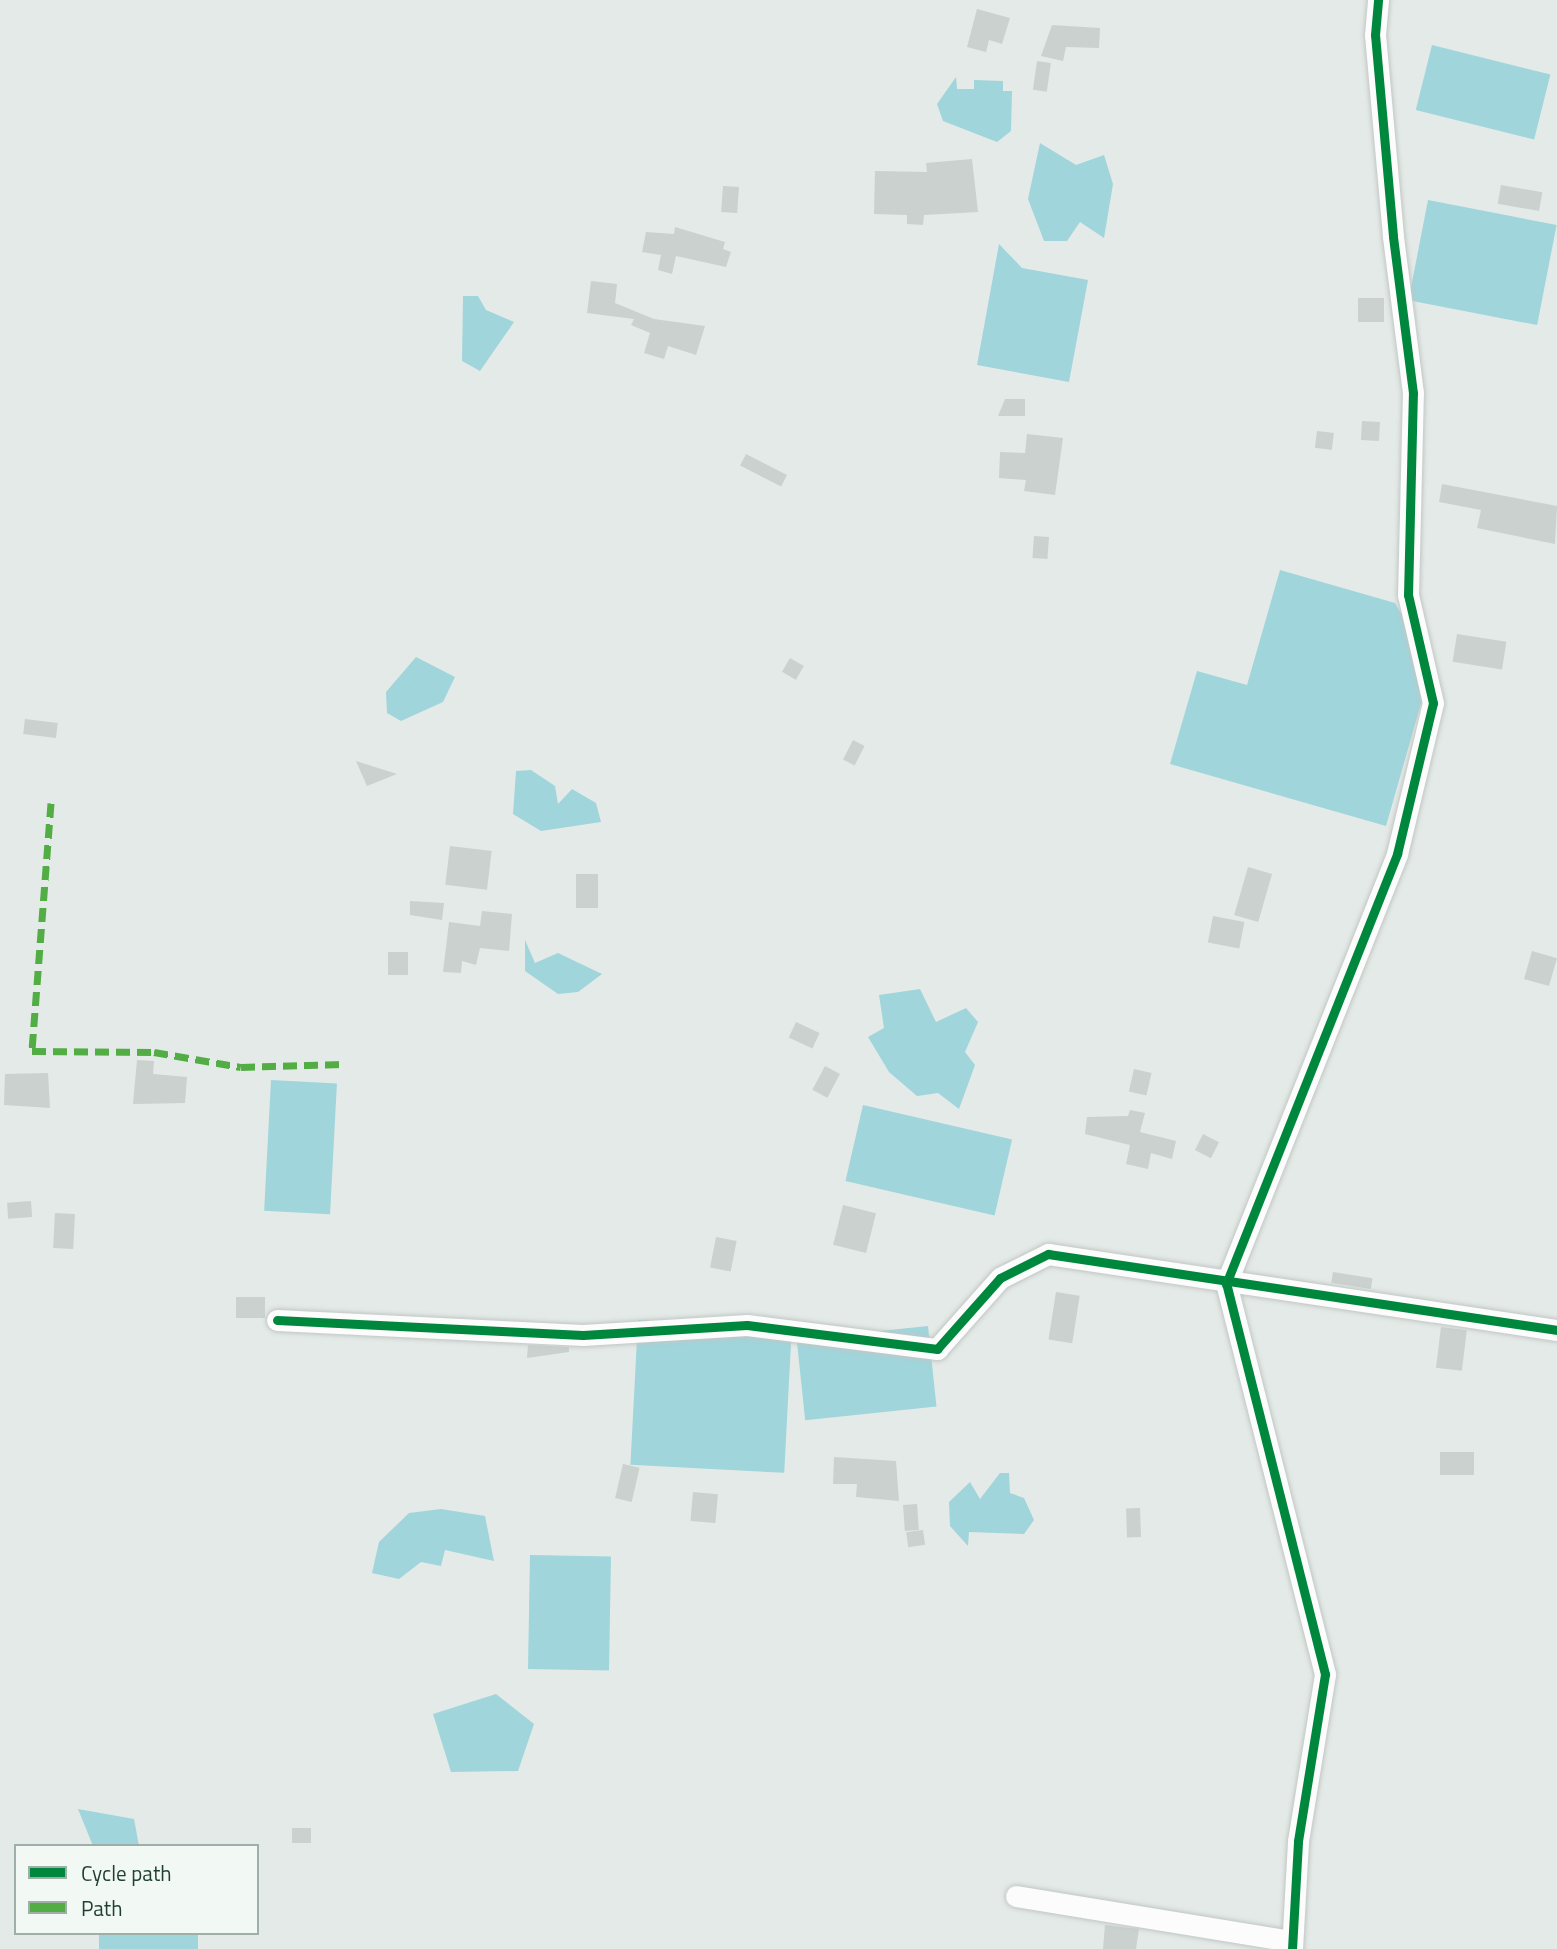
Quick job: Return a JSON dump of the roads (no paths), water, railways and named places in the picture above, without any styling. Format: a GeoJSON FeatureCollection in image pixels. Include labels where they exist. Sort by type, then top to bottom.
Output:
{"type":"FeatureCollection","features":[{"type":"Feature","properties":{"kind":"street"},"geometry":{"type":"LineString","coordinates":[[1016,1896],[1291,1945],[1298,1842],[1325,1674],[1226,1284],[1397,854],[1433,703],[1408,595],[1413,393],[1392,223],[1376,36],[1378,0]]}},
{"type":"Feature","properties":{"kind":"street"},"geometry":{"type":"LineString","coordinates":[[277,1320],[583,1335],[719,1332],[747,1325],[937,1349],[1000,1278],[1048,1254],[1226,1284],[1557,1330]]}},
{"type":"Feature","properties":{"kind":"water"},"geometry":{"type":"Polygon","coordinates":[[[1432,45],[1550,75],[1534,140],[1416,110],[1432,45]]]}},
{"type":"Feature","properties":{"kind":"water"},"geometry":{"type":"Polygon","coordinates":[[[956,77],[957,89],[974,89],[974,80],[1003,81],[1003,91],[1012,91],[1011,131],[997,142],[943,121],[937,104],[956,77]]]}},
{"type":"Feature","properties":{"kind":"water"},"geometry":{"type":"Polygon","coordinates":[[[1040,143],[1076,165],[1104,155],[1113,184],[1104,238],[1080,222],[1067,241],[1044,241],[1028,199],[1040,143]]]}},
{"type":"Feature","properties":{"kind":"water"},"geometry":{"type":"Polygon","coordinates":[[[1428,200],[1557,225],[1537,325],[1409,300],[1428,200]]]}},
{"type":"Feature","properties":{"kind":"water"},"geometry":{"type":"Polygon","coordinates":[[[999,244],[1022,268],[1088,280],[1069,382],[977,365],[999,244]]]}},
{"type":"Feature","properties":{"kind":"water"},"geometry":{"type":"Polygon","coordinates":[[[463,296],[478,296],[486,310],[514,322],[480,371],[462,361],[463,296]]]}},
{"type":"Feature","properties":{"kind":"water"},"geometry":{"type":"Polygon","coordinates":[[[1280,570],[1395,603],[1432,665],[1386,826],[1170,764],[1197,671],[1247,685],[1280,570]]]}},
{"type":"Feature","properties":{"kind":"water"},"geometry":{"type":"Polygon","coordinates":[[[416,657],[455,677],[443,702],[401,721],[387,713],[386,692],[416,657]]]}},
{"type":"Feature","properties":{"kind":"water"},"geometry":{"type":"Polygon","coordinates":[[[531,770],[555,786],[558,804],[572,789],[596,803],[601,822],[541,831],[513,814],[516,771],[531,770]]]}},
{"type":"Feature","properties":{"kind":"water"},"geometry":{"type":"Polygon","coordinates":[[[525,940],[535,963],[558,953],[602,974],[578,992],[558,994],[525,971],[525,940]]]}},
{"type":"Feature","properties":{"kind":"water"},"geometry":{"type":"Polygon","coordinates":[[[920,989],[936,1022],[966,1008],[978,1022],[965,1052],[975,1065],[959,1109],[938,1093],[917,1096],[889,1072],[868,1037],[884,1028],[879,995],[920,989]]]}},
{"type":"Feature","properties":{"kind":"water"},"geometry":{"type":"Polygon","coordinates":[[[271,1080],[337,1083],[330,1214],[264,1211],[271,1080]]]}},
{"type":"Feature","properties":{"kind":"water"},"geometry":{"type":"Polygon","coordinates":[[[863,1105],[1012,1139],[995,1215],[845,1181],[863,1105]]]}},
{"type":"Feature","properties":{"kind":"water"},"geometry":{"type":"Polygon","coordinates":[[[638,1320],[792,1328],[784,1473],[630,1465],[638,1320]]]}},
{"type":"Feature","properties":{"kind":"water"},"geometry":{"type":"Polygon","coordinates":[[[928,1326],[936,1407],[805,1420],[797,1340],[928,1326]]]}},
{"type":"Feature","properties":{"kind":"water"},"geometry":{"type":"Polygon","coordinates":[[[1000,1473],[1009,1473],[1010,1493],[1024,1498],[1034,1520],[1024,1534],[969,1532],[968,1546],[950,1526],[949,1502],[970,1482],[980,1499],[1000,1473]]]}},
{"type":"Feature","properties":{"kind":"water"},"geometry":{"type":"Polygon","coordinates":[[[441,1509],[485,1516],[494,1561],[445,1550],[441,1566],[421,1562],[399,1579],[372,1573],[379,1542],[409,1513],[441,1509]]]}},
{"type":"Feature","properties":{"kind":"water"},"geometry":{"type":"Polygon","coordinates":[[[530,1555],[611,1556],[609,1670],[528,1669],[530,1555]]]}},
{"type":"Feature","properties":{"kind":"water"},"geometry":{"type":"Polygon","coordinates":[[[496,1694],[534,1724],[518,1771],[451,1772],[433,1714],[496,1694]]]}},
{"type":"Feature","properties":{"kind":"water"},"geometry":{"type":"Polygon","coordinates":[[[78,1809],[134,1819],[139,1844],[92,1844],[78,1809]]]}},
{"type":"Feature","properties":{"kind":"water"},"geometry":{"type":"Polygon","coordinates":[[[99,1935],[198,1935],[198,1949],[99,1949],[99,1935]]]}}]}
